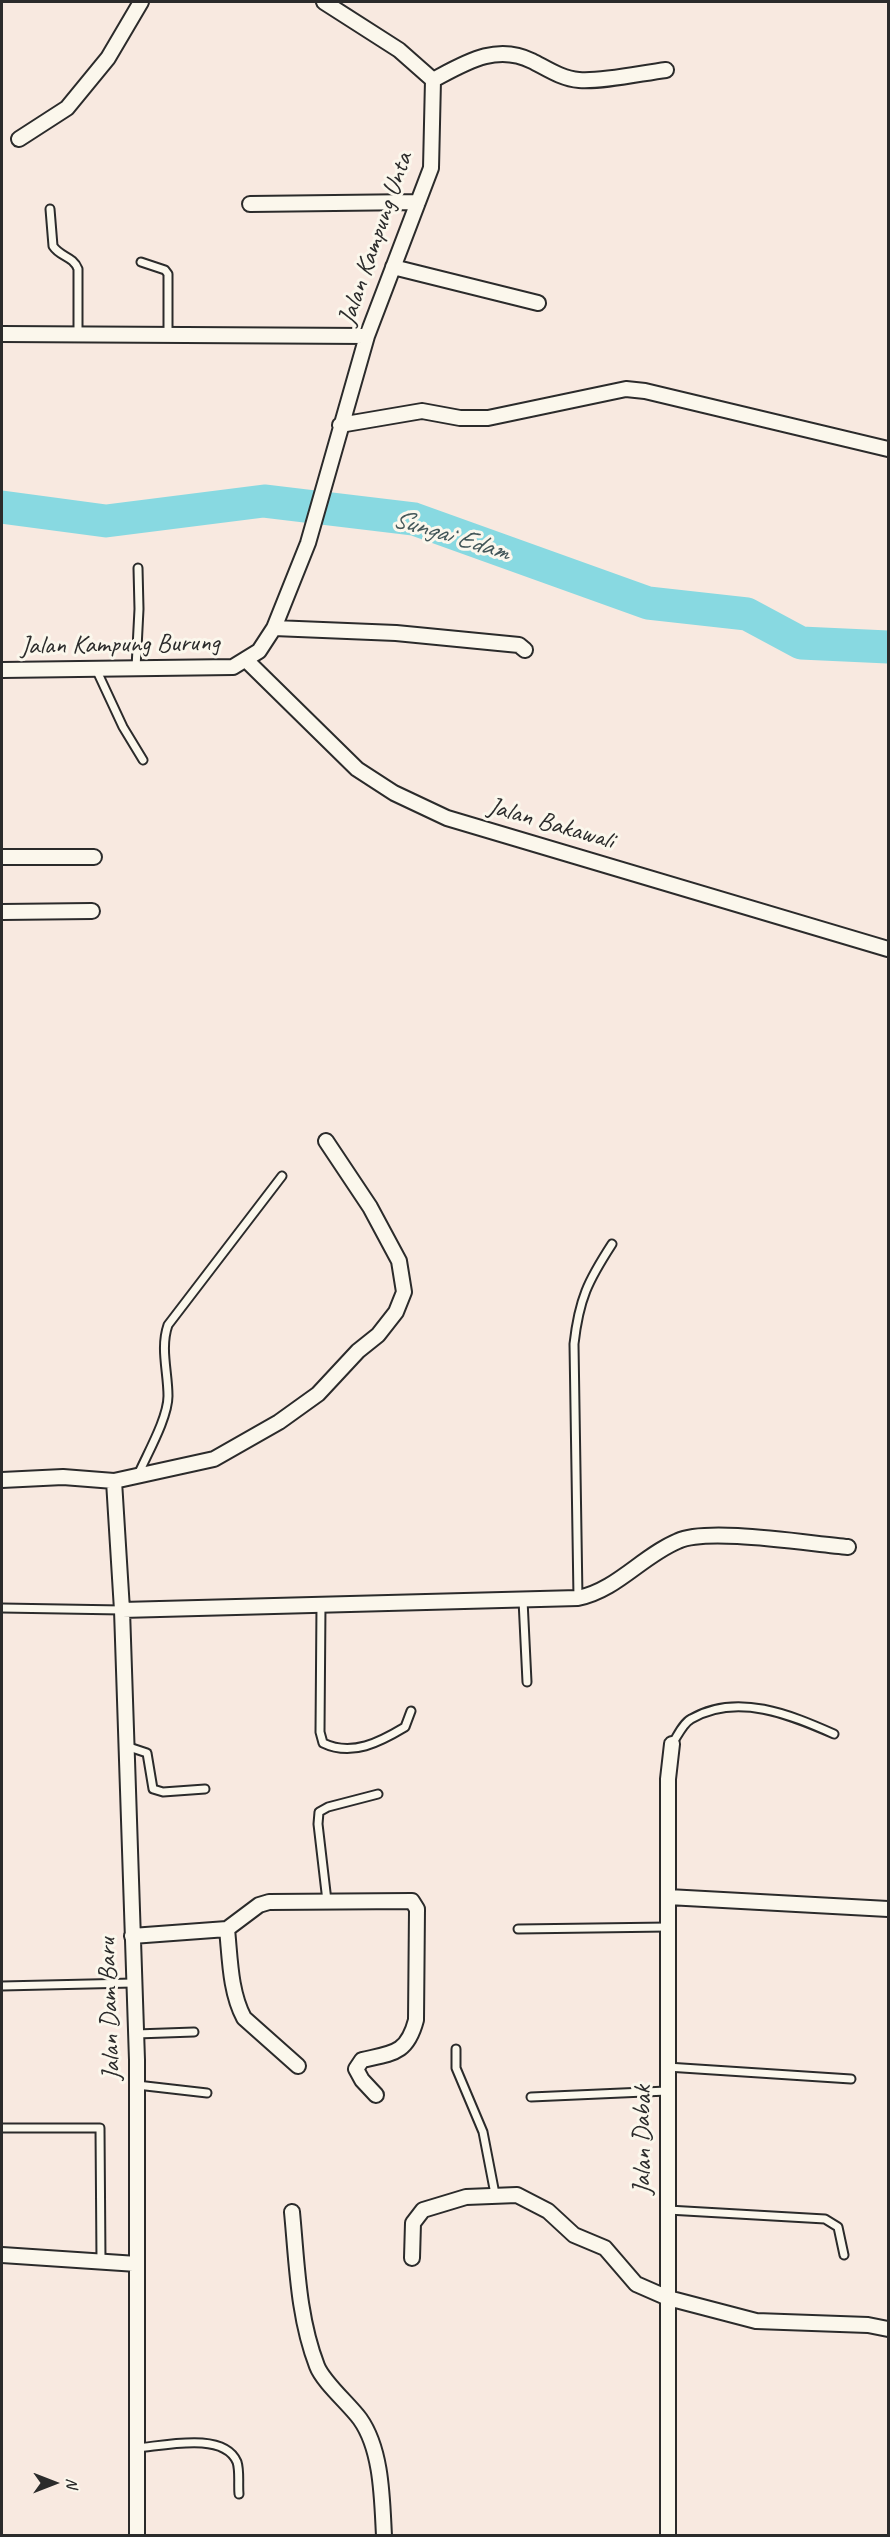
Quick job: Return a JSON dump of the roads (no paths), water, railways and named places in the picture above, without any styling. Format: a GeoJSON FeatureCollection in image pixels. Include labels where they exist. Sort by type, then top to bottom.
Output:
{"type":"FeatureCollection","features":[{"type":"Feature","properties":{"kind":"street"},"geometry":{"type":"LineString","coordinates":[[19,139],[67,108],[108,58],[141,2]]}},
{"type":"Feature","properties":{"kind":"street"},"geometry":{"type":"LineString","coordinates":[[324,2],[399,50],[433,80],[475,58],[495,53],[522,56],[564,77],[580,80],[666,70]]}},
{"type":"Feature","properties":{"kind":"street","name":"Jalan Kampung Unta"},"geometry":{"type":"LineString","coordinates":[[308,543],[331,472],[340,425],[367,336],[431,168],[433,80]]}},
{"type":"Feature","properties":{"kind":"street"},"geometry":{"type":"LineString","coordinates":[[250,204],[418,202]]}},
{"type":"Feature","properties":{"kind":"street"},"geometry":{"type":"LineString","coordinates":[[393,267],[538,303]]}},
{"type":"Feature","properties":{"kind":"street"},"geometry":{"type":"LineString","coordinates":[[2,334],[367,336]]}},
{"type":"Feature","properties":{"kind":"street"},"geometry":{"type":"LineString","coordinates":[[340,425],[422,411],[460,418],[488,418],[626,389],[645,391],[888,449]]}},
{"type":"Feature","properties":{"kind":"street","name":"Jalan Kampung Burung"},"geometry":{"type":"LineString","coordinates":[[2,670],[233,668],[259,651],[274,628],[308,543]]}},
{"type":"Feature","properties":{"kind":"street"},"geometry":{"type":"LineString","coordinates":[[274,628],[396,633],[519,645],[525,650]]}},
{"type":"Feature","properties":{"kind":"street","name":"Jalan Bakawali"},"geometry":{"type":"LineString","coordinates":[[246,660],[357,769],[394,793],[447,818],[888,949]]}},
{"type":"Feature","properties":{"kind":"street"},"geometry":{"type":"LineString","coordinates":[[2,857],[94,857]]}},
{"type":"Feature","properties":{"kind":"street"},"geometry":{"type":"LineString","coordinates":[[2,912],[92,911]]}},
{"type":"Feature","properties":{"kind":"street"},"geometry":{"type":"LineString","coordinates":[[2,1480],[63,1477],[114,1481],[208,1461],[279,1422],[318,1394],[358,1351],[378,1335],[396,1312],[404,1292],[399,1261],[370,1207],[326,1142]]}},
{"type":"Feature","properties":{"kind":"street","name":"Jalan Dam Baru"},"geometry":{"type":"LineString","coordinates":[[114,1481],[122,1610],[136,2034],[137,2535]]}},
{"type":"Feature","properties":{"kind":"street"},"geometry":{"type":"LineString","coordinates":[[122,1610],[578,1598],[595,1595],[678,1541],[703,1535],[848,1547]]}},
{"type":"Feature","properties":{"kind":"street","name":"Jalan Dabak"},"geometry":{"type":"LineString","coordinates":[[668,2535],[668,1779],[672,1744]]}},
{"type":"Feature","properties":{"kind":"street"},"geometry":{"type":"LineString","coordinates":[[668,1898],[888,1909]]}},
{"type":"Feature","properties":{"kind":"street"},"geometry":{"type":"LineString","coordinates":[[132,1936],[226,1929],[259,1905],[269,1902],[412,1900],[417,1909],[416,2020],[412,2037],[399,2051],[362,2060],[356,2069],[362,2080],[376,2095]]}},
{"type":"Feature","properties":{"kind":"street"},"geometry":{"type":"LineString","coordinates":[[226,1929],[235,1996],[240,2011],[244,2018],[298,2066]]}},
{"type":"Feature","properties":{"kind":"street"},"geometry":{"type":"LineString","coordinates":[[412,2258],[413,2223],[423,2210],[445,2201],[495,2194],[518,2195],[548,2211],[574,2235],[605,2248],[636,2284],[668,2298],[756,2321],[868,2325],[888,2329]]}},
{"type":"Feature","properties":{"kind":"street"},"geometry":{"type":"LineString","coordinates":[[292,2212],[301,2303],[309,2344],[318,2370],[363,2423],[375,2452],[384,2535]]}},
{"type":"Feature","properties":{"kind":"street"},"geometry":{"type":"LineString","coordinates":[[2,2255],[137,2264]]}},
{"type":"Feature","properties":{"kind":"lane"},"geometry":{"type":"LineString","coordinates":[[50,209],[53,246],[56,251],[75,261],[78,269],[78,335]]}},
{"type":"Feature","properties":{"kind":"lane"},"geometry":{"type":"LineString","coordinates":[[141,262],[165,270],[168,274],[168,335]]}},
{"type":"Feature","properties":{"kind":"lane"},"geometry":{"type":"LineString","coordinates":[[136,668],[140,609],[138,568]]}},
{"type":"Feature","properties":{"kind":"lane"},"geometry":{"type":"LineString","coordinates":[[96,669],[123,728],[143,760]]}},
{"type":"Feature","properties":{"kind":"lane"},"geometry":{"type":"LineString","coordinates":[[137,1477],[163,1416],[168,1397],[165,1374],[165,1334],[168,1325],[282,1176]]}},
{"type":"Feature","properties":{"kind":"lane"},"geometry":{"type":"LineString","coordinates":[[578,1598],[575,1333],[578,1310],[591,1277],[612,1244]]}},
{"type":"Feature","properties":{"kind":"lane"},"geometry":{"type":"LineString","coordinates":[[523,1600],[527,1682]]}},
{"type":"Feature","properties":{"kind":"lane"},"geometry":{"type":"LineString","coordinates":[[321,1605],[320,1732],[323,1743],[338,1750],[366,1746],[405,1727],[411,1711]]}},
{"type":"Feature","properties":{"kind":"lane"},"geometry":{"type":"LineString","coordinates":[[2,1608],[122,1610]]}},
{"type":"Feature","properties":{"kind":"lane"},"geometry":{"type":"LineString","coordinates":[[672,1744],[690,1719],[722,1708],[746,1707],[776,1711],[834,1734]]}},
{"type":"Feature","properties":{"kind":"lane"},"geometry":{"type":"LineString","coordinates":[[126,1746],[147,1753],[153,1790],[163,1792],[205,1790]]}},
{"type":"Feature","properties":{"kind":"lane"},"geometry":{"type":"LineString","coordinates":[[327,1901],[318,1824],[319,1812],[328,1807],[378,1794]]}},
{"type":"Feature","properties":{"kind":"lane"},"geometry":{"type":"LineString","coordinates":[[518,1929],[668,1927]]}},
{"type":"Feature","properties":{"kind":"lane"},"geometry":{"type":"LineString","coordinates":[[2,1986],[133,1983]]}},
{"type":"Feature","properties":{"kind":"lane"},"geometry":{"type":"LineString","coordinates":[[136,2034],[194,2032]]}},
{"type":"Feature","properties":{"kind":"lane"},"geometry":{"type":"LineString","coordinates":[[456,2049],[456,2068],[483,2132],[495,2194]]}},
{"type":"Feature","properties":{"kind":"lane"},"geometry":{"type":"LineString","coordinates":[[667,2067],[851,2079]]}},
{"type":"Feature","properties":{"kind":"lane"},"geometry":{"type":"LineString","coordinates":[[137,2085],[207,2093]]}},
{"type":"Feature","properties":{"kind":"lane"},"geometry":{"type":"LineString","coordinates":[[531,2097],[667,2091]]}},
{"type":"Feature","properties":{"kind":"lane"},"geometry":{"type":"LineString","coordinates":[[2,2128],[100,2128],[101,2261]]}},
{"type":"Feature","properties":{"kind":"lane"},"geometry":{"type":"LineString","coordinates":[[668,2210],[825,2219],[838,2227],[844,2255]]}},
{"type":"Feature","properties":{"kind":"lane"},"geometry":{"type":"LineString","coordinates":[[137,2448],[215,2443],[230,2451],[237,2463],[239,2494]]}},
{"type":"Feature","properties":{"kind":"waterway","name":"Sungai Edam"},"geometry":{"type":"LineString","coordinates":[[2,507],[106,521],[264,501],[414,519],[648,603],[747,614],[801,643],[888,647]]}}]}
